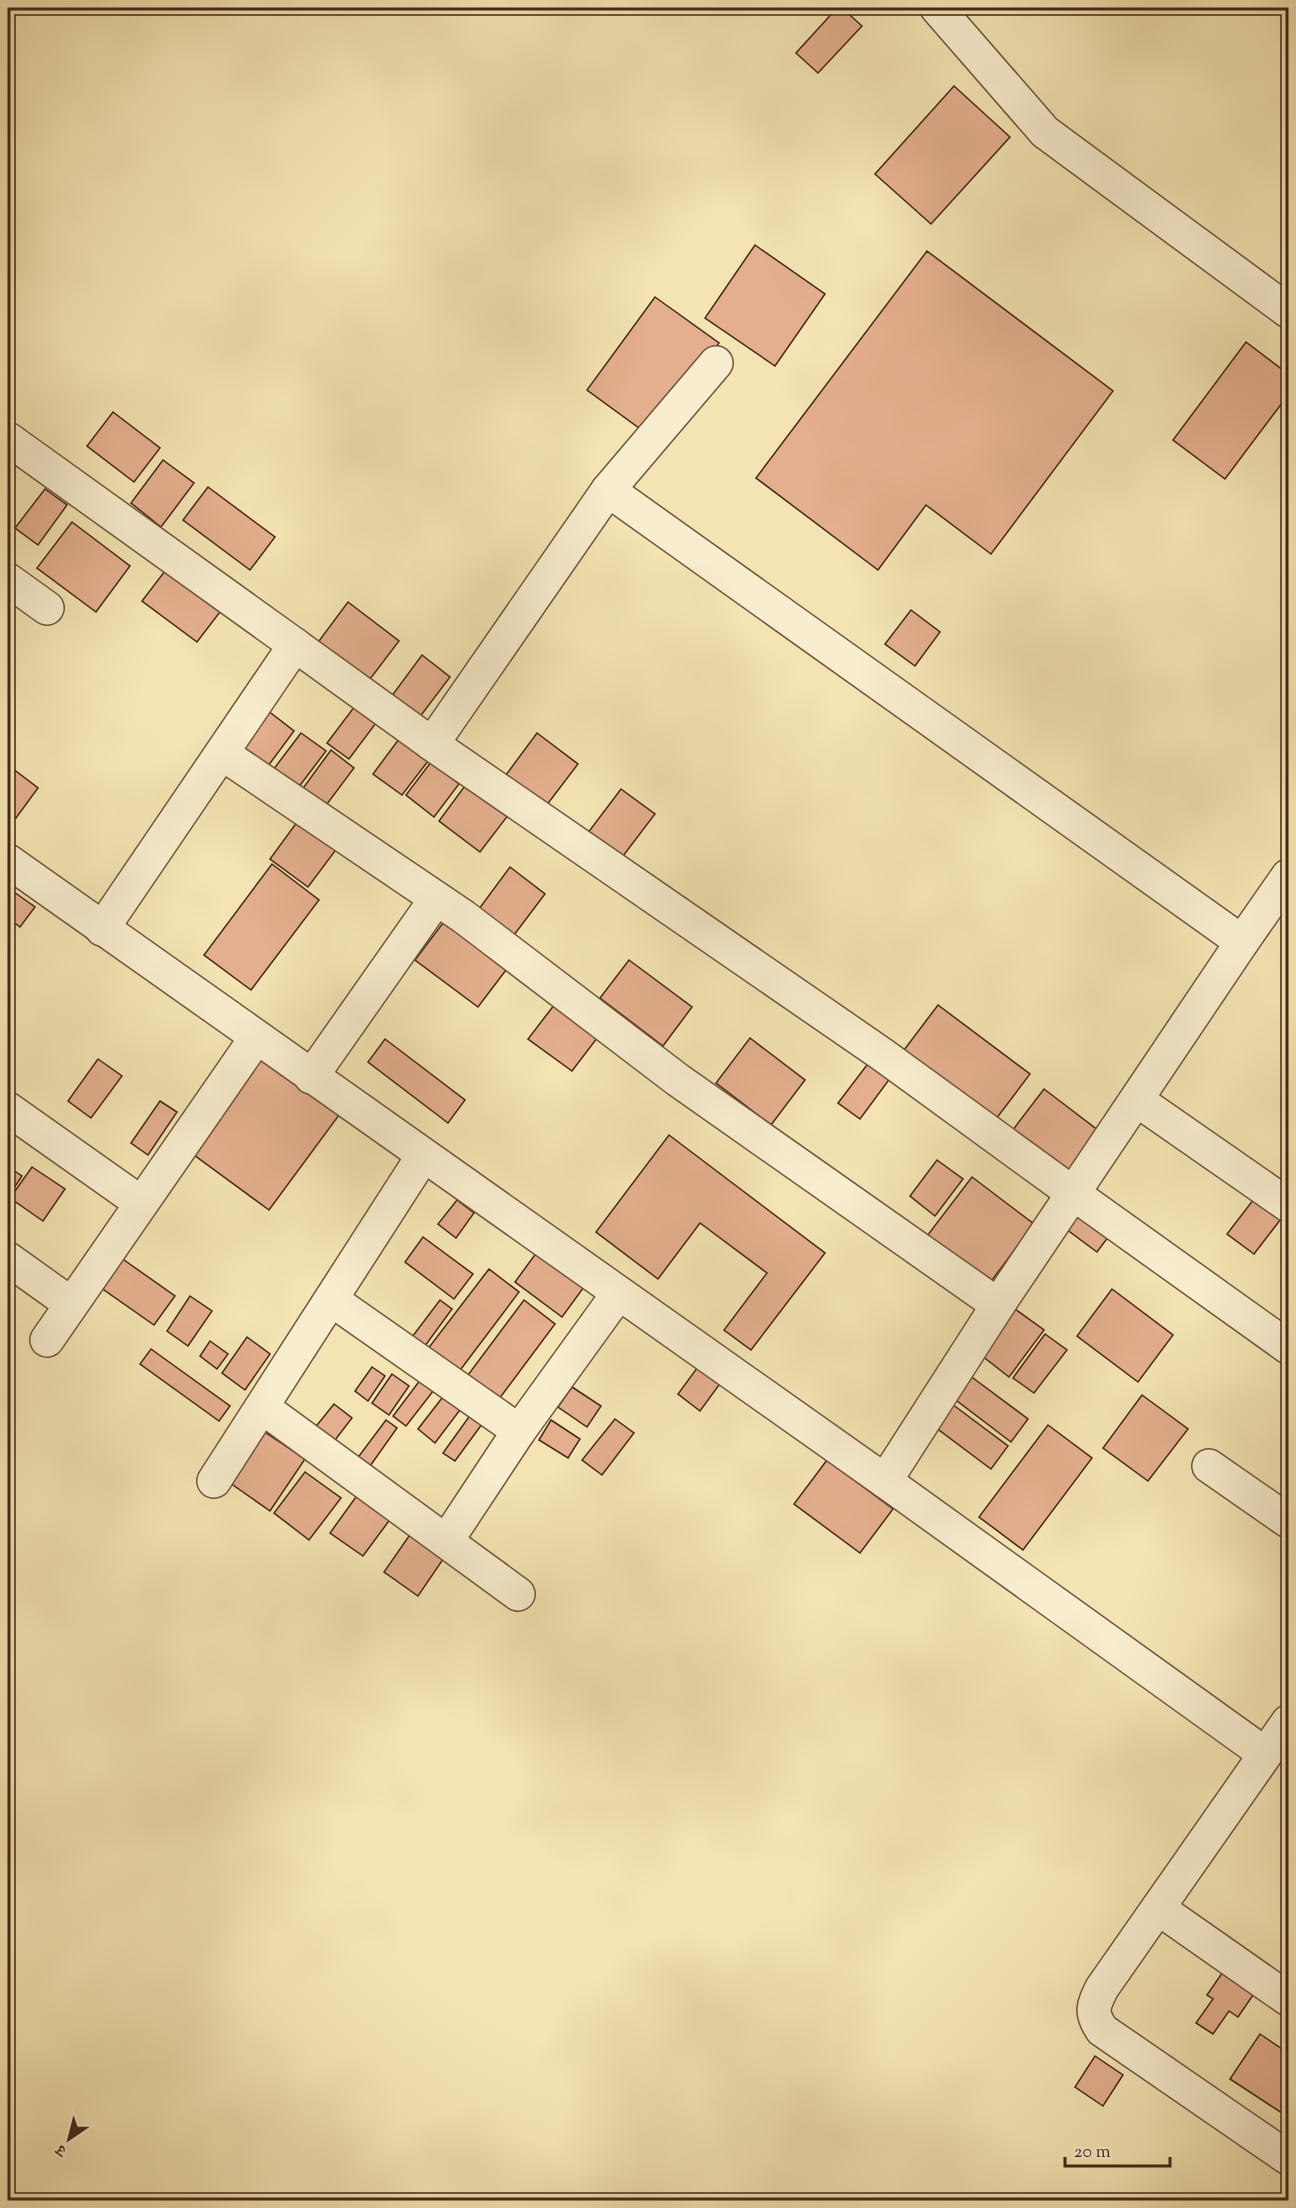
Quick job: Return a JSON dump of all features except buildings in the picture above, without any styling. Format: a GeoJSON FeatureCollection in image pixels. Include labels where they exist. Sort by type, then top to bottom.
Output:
{"type":"FeatureCollection","features":[{"type":"Feature","properties":{"kind":"street"},"geometry":{"type":"LineString","coordinates":[[937,8],[1044,132],[1288,311]]}},
{"type":"Feature","properties":{"kind":"street"},"geometry":{"type":"LineString","coordinates":[[432,744],[608,490],[716,363]]}},
{"type":"Feature","properties":{"kind":"street"},"geometry":{"type":"LineString","coordinates":[[8,439],[432,744],[883,1055],[1288,1347]]}},
{"type":"Feature","properties":{"kind":"street"},"geometry":{"type":"LineString","coordinates":[[608,490],[1242,942]]}},
{"type":"Feature","properties":{"kind":"street"},"geometry":{"type":"LineString","coordinates":[[8,580],[47,608]]}},
{"type":"Feature","properties":{"kind":"street"},"geometry":{"type":"LineString","coordinates":[[102,929],[295,645]]}},
{"type":"Feature","properties":{"kind":"street"},"geometry":{"type":"LineString","coordinates":[[223,754],[436,898],[678,1080],[998,1305]]}},
{"type":"Feature","properties":{"kind":"street"},"geometry":{"type":"LineString","coordinates":[[8,861],[885,1481],[1265,1754]]}},
{"type":"Feature","properties":{"kind":"street"},"geometry":{"type":"LineString","coordinates":[[885,1481],[998,1305],[1288,876]]}},
{"type":"Feature","properties":{"kind":"street"},"geometry":{"type":"LineString","coordinates":[[312,1077],[436,898]]}},
{"type":"Feature","properties":{"kind":"street"},"geometry":{"type":"LineString","coordinates":[[47,1340],[256,1038]]}},
{"type":"Feature","properties":{"kind":"street"},"geometry":{"type":"LineString","coordinates":[[1137,1100],[1288,1205]]}},
{"type":"Feature","properties":{"kind":"street"},"geometry":{"type":"LineString","coordinates":[[8,1109],[141,1203]]}},
{"type":"Feature","properties":{"kind":"street"},"geometry":{"type":"LineString","coordinates":[[214,1481],[423,1156]]}},
{"type":"Feature","properties":{"kind":"street"},"geometry":{"type":"LineString","coordinates":[[8,1259],[70,1304]]}},
{"type":"Feature","properties":{"kind":"street"},"geometry":{"type":"LineString","coordinates":[[447,1540],[519,1431],[618,1294]]}},
{"type":"Feature","properties":{"kind":"street"},"geometry":{"type":"LineString","coordinates":[[332,1300],[519,1431]]}},
{"type":"Feature","properties":{"kind":"street"},"geometry":{"type":"LineString","coordinates":[[262,1407],[518,1594]]}},
{"type":"Feature","properties":{"kind":"street"},"geometry":{"type":"LineString","coordinates":[[1209,1466],[1288,1521]]}},
{"type":"Feature","properties":{"kind":"street"},"geometry":{"type":"LineString","coordinates":[[1288,1722],[1102,1988],[1094,2005],[1095,2019],[1102,2030],[1288,2158]]}},
{"type":"Feature","properties":{"kind":"street"},"geometry":{"type":"LineString","coordinates":[[1158,1908],[1288,1999]]}}]}
